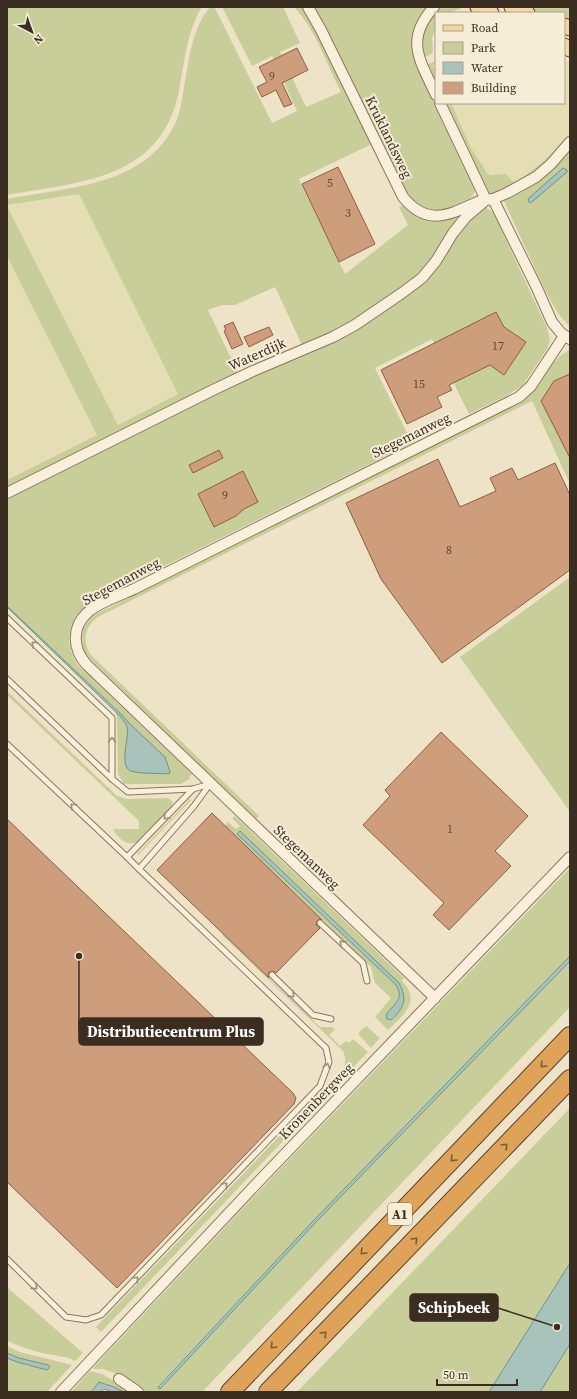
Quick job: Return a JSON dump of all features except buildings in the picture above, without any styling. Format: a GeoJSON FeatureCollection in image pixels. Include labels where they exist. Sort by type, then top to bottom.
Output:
{"type":"FeatureCollection","features":[{"type":"Feature","properties":{"kind":"highway","name":"A1"},"geometry":{"type":"LineString","coordinates":[[230,1392],[570,1036]]}},
{"type":"Feature","properties":{"kind":"highway","name":"A1"},"geometry":{"type":"LineString","coordinates":[[268,1392],[570,1079]]}},
{"type":"Feature","properties":{"kind":"main road"},"geometry":{"type":"LineString","coordinates":[[478,7],[489,12]]}},
{"type":"Feature","properties":{"kind":"main road"},"geometry":{"type":"LineString","coordinates":[[512,7],[524,12]]}},
{"type":"Feature","properties":{"kind":"street","name":"Kruklandsweg"},"geometry":{"type":"LineString","coordinates":[[308,7],[321,30],[398,188],[408,202],[424,213],[441,216],[458,211],[482,200],[490,199]]}},
{"type":"Feature","properties":{"kind":"street"},"geometry":{"type":"LineString","coordinates":[[434,7],[427,15],[419,30],[417,45],[420,63],[435,93]]}},
{"type":"Feature","properties":{"kind":"street"},"geometry":{"type":"LineString","coordinates":[[441,104],[536,286],[552,322],[557,330],[567,338]]}},
{"type":"Feature","properties":{"kind":"street","name":"Waterdijk"},"geometry":{"type":"LineString","coordinates":[[7,493],[213,390],[333,337],[355,325],[422,278],[436,261],[462,220],[490,199],[507,193],[536,177],[551,164],[570,142]]}},
{"type":"Feature","properties":{"kind":"street","name":"Stegemanweg"},"geometry":{"type":"LineString","coordinates":[[435,998],[82,660],[78,654],[75,640],[78,625],[82,618],[93,608],[519,397],[531,386],[567,338]]}},
{"type":"Feature","properties":{"kind":"street","name":"Kronenbergweg"},"geometry":{"type":"LineString","coordinates":[[61,1392],[248,1192],[570,858]]}},
{"type":"Feature","properties":{"kind":"street"},"geometry":{"type":"LineString","coordinates":[[119,1379],[138,1392]]}},
{"type":"Feature","properties":{"kind":"lane"},"geometry":{"type":"LineString","coordinates":[[7,618],[112,718],[112,780]]}},
{"type":"Feature","properties":{"kind":"lane"},"geometry":{"type":"LineString","coordinates":[[7,679],[112,780],[128,792],[193,789],[210,784]]}},
{"type":"Feature","properties":{"kind":"lane"},"geometry":{"type":"LineString","coordinates":[[7,744],[326,1048],[329,1062],[320,1086],[101,1315],[86,1320],[66,1317],[7,1259]]}},
{"type":"Feature","properties":{"kind":"lane"},"geometry":{"type":"LineString","coordinates":[[139,869],[194,806],[210,784]]}},
{"type":"Feature","properties":{"kind":"lane"},"geometry":{"type":"LineString","coordinates":[[127,857],[193,789]]}},
{"type":"Feature","properties":{"kind":"lane"},"geometry":{"type":"LineString","coordinates":[[320,923],[363,963],[367,981]]}},
{"type":"Feature","properties":{"kind":"lane"},"geometry":{"type":"LineString","coordinates":[[272,975],[313,1015],[331,1019]]}},
{"type":"Feature","properties":{"kind":"shaded area"},"geometry":{"type":"Polygon","coordinates":[[[565,60],[570,62],[570,134],[548,158],[514,183],[506,174],[490,175],[481,165],[471,148],[451,104],[565,104],[565,60]]]}},
{"type":"Feature","properties":{"kind":"shaded area"},"geometry":{"type":"Polygon","coordinates":[[[79,194],[178,394],[118,425],[7,206],[79,194]]]}},
{"type":"Feature","properties":{"kind":"shaded area"},"geometry":{"type":"Polygon","coordinates":[[[7,256],[97,435],[7,480],[7,256]]]}},
{"type":"Feature","properties":{"kind":"green space"},"geometry":{"type":"Polygon","coordinates":[[[7,7],[202,7],[189,37],[179,91],[169,120],[155,143],[136,160],[114,172],[89,180],[62,186],[7,195],[7,7]]]}},
{"type":"Feature","properties":{"kind":"green space"},"geometry":{"type":"Polygon","coordinates":[[[210,7],[215,7],[272,123],[297,111],[272,56],[252,66],[222,7],[283,7],[300,43],[280,52],[306,107],[341,92],[315,36],[302,16],[294,7],[303,7],[310,17],[372,144],[299,179],[345,274],[408,225],[399,207],[403,205],[417,214],[431,219],[446,220],[462,215],[428,268],[351,324],[302,345],[275,287],[235,305],[222,305],[208,310],[239,375],[7,491],[7,480],[97,435],[7,256],[7,206],[118,425],[178,394],[79,194],[7,205],[7,199],[55,191],[104,180],[127,171],[147,158],[164,141],[177,119],[195,34],[204,15],[210,7]]]}},
{"type":"Feature","properties":{"kind":"green space"},"geometry":{"type":"Polygon","coordinates":[[[314,7],[428,7],[417,64],[475,186],[471,198],[460,206],[447,210],[434,210],[426,208],[419,205],[408,194],[314,7]]]}},
{"type":"Feature","properties":{"kind":"green space"},"geometry":{"type":"Polygon","coordinates":[[[438,7],[464,7],[452,12],[435,12],[435,30],[432,38],[433,51],[424,58],[422,43],[423,36],[430,20],[438,7]]]}},
{"type":"Feature","properties":{"kind":"green space"},"geometry":{"type":"Polygon","coordinates":[[[524,7],[570,7],[570,24],[565,22],[565,12],[536,12],[524,7]]]}},
{"type":"Feature","properties":{"kind":"green space"},"geometry":{"type":"Polygon","coordinates":[[[435,61],[435,65],[433,66],[435,69],[435,84],[426,65],[435,61]]]}},
{"type":"Feature","properties":{"kind":"green space"},"geometry":{"type":"Polygon","coordinates":[[[444,104],[451,104],[471,148],[487,173],[490,175],[506,174],[514,183],[544,161],[570,134],[570,139],[535,174],[495,194],[489,193],[485,189],[444,104]]]}},
{"type":"Feature","properties":{"kind":"green space"},"geometry":{"type":"Polygon","coordinates":[[[570,146],[570,326],[564,321],[548,296],[503,199],[570,146]]]}},
{"type":"Feature","properties":{"kind":"green space"},"geometry":{"type":"Polygon","coordinates":[[[481,208],[489,209],[495,216],[547,328],[550,340],[547,349],[523,385],[508,395],[469,414],[432,339],[375,368],[412,443],[90,603],[77,615],[70,630],[69,638],[70,646],[77,664],[192,774],[189,777],[191,778],[181,784],[124,784],[118,774],[117,717],[115,711],[7,607],[7,497],[395,301],[458,229],[481,208]]]}},
{"type":"Feature","properties":{"kind":"green space"},"geometry":{"type":"Polygon","coordinates":[[[570,350],[570,484],[532,401],[98,617],[90,625],[86,634],[86,644],[90,654],[259,816],[256,819],[87,656],[84,650],[82,638],[83,633],[87,623],[96,614],[522,402],[534,390],[557,359],[563,353],[570,350]]]}},
{"type":"Feature","properties":{"kind":"green space"},"geometry":{"type":"Polygon","coordinates":[[[570,577],[570,812],[460,657],[570,577]]]}},
{"type":"Feature","properties":{"kind":"green space"},"geometry":{"type":"Polygon","coordinates":[[[7,691],[117,796],[126,799],[168,798],[173,802],[171,807],[137,842],[130,843],[123,841],[117,836],[113,829],[139,829],[139,821],[7,695],[7,691]]]}},
{"type":"Feature","properties":{"kind":"green space"},"geometry":{"type":"Polygon","coordinates":[[[190,799],[191,800],[138,855],[137,854],[190,799]]]}},
{"type":"Feature","properties":{"kind":"green space"},"geometry":{"type":"Polygon","coordinates":[[[235,816],[404,978],[402,981],[408,989],[410,1002],[408,1008],[388,1030],[375,1017],[391,998],[375,983],[371,967],[225,826],[228,822],[236,829],[240,826],[232,818],[235,816]]]}},
{"type":"Feature","properties":{"kind":"green space"},"geometry":{"type":"Polygon","coordinates":[[[570,868],[570,956],[315,1219],[158,1386],[158,1388],[160,1389],[317,1221],[570,961],[570,1007],[202,1392],[142,1392],[117,1374],[103,1369],[94,1369],[93,1368],[277,1172],[570,868]]]}},
{"type":"Feature","properties":{"kind":"green space"},"geometry":{"type":"Polygon","coordinates":[[[223,934],[320,1027],[332,1027],[335,1029],[329,1035],[340,1046],[346,1041],[349,1043],[353,1039],[368,1052],[101,1332],[96,1327],[343,1070],[344,1067],[345,1056],[343,1051],[222,935],[223,934]]]}},
{"type":"Feature","properties":{"kind":"green space"},"geometry":{"type":"Polygon","coordinates":[[[366,1026],[380,1038],[371,1048],[359,1035],[359,1032],[366,1026]]]}},
{"type":"Feature","properties":{"kind":"green space"},"geometry":{"type":"Polygon","coordinates":[[[570,1108],[570,1263],[489,1392],[297,1392],[570,1108]]]}},
{"type":"Feature","properties":{"kind":"green space"},"geometry":{"type":"Polygon","coordinates":[[[7,1287],[83,1353],[75,1361],[69,1358],[37,1352],[7,1341],[7,1287]]]}},
{"type":"Feature","properties":{"kind":"green space"},"geometry":{"type":"Polygon","coordinates":[[[570,1344],[570,1392],[540,1392],[570,1344]]]}},
{"type":"Feature","properties":{"kind":"green space"},"geometry":{"type":"Polygon","coordinates":[[[7,1346],[20,1352],[72,1365],[47,1392],[7,1392],[7,1358],[26,1365],[48,1370],[7,1353],[7,1346]]]}},
{"type":"Feature","properties":{"kind":"green space"},"geometry":{"type":"Polygon","coordinates":[[[90,1371],[102,1374],[133,1392],[124,1392],[101,1382],[97,1384],[91,1392],[71,1392],[90,1371]]]}},
{"type":"Feature","properties":{"kind":"water"},"geometry":{"type":"Polygon","coordinates":[[[563,168],[567,170],[567,172],[533,201],[530,203],[528,201],[529,198],[563,168]]]}},
{"type":"Feature","properties":{"kind":"water"},"geometry":{"type":"Polygon","coordinates":[[[7,606],[165,757],[170,772],[169,774],[139,773],[131,771],[127,768],[125,758],[128,732],[124,721],[7,606]]]}},
{"type":"Feature","properties":{"kind":"water"},"geometry":{"type":"Polygon","coordinates":[[[240,831],[399,983],[404,999],[402,1008],[391,1020],[387,1019],[386,1015],[398,1001],[399,993],[395,984],[237,834],[240,831]]]}},
{"type":"Feature","properties":{"kind":"water"},"geometry":{"type":"Polygon","coordinates":[[[570,956],[570,961],[317,1221],[160,1389],[158,1388],[315,1219],[570,956]]]}},
{"type":"Feature","properties":{"kind":"water"},"geometry":{"type":"Polygon","coordinates":[[[570,1263],[570,1344],[540,1392],[489,1392],[570,1263]]]}},
{"type":"Feature","properties":{"kind":"water"},"geometry":{"type":"Polygon","coordinates":[[[7,1353],[19,1358],[48,1365],[50,1367],[47,1370],[17,1362],[7,1358],[7,1353]]]}},
{"type":"Feature","properties":{"kind":"water"},"geometry":{"type":"Polygon","coordinates":[[[99,1382],[124,1392],[105,1390],[100,1392],[91,1392],[99,1382]]]}},
{"type":"Feature","properties":{"kind":"place","name":"Distributiecentrum Plus"},"geometry":{"type":"Point","coordinates":[79,956]}},
{"type":"Feature","properties":{"kind":"place","name":"Schipbeek"},"geometry":{"type":"Point","coordinates":[557,1327]}}]}
